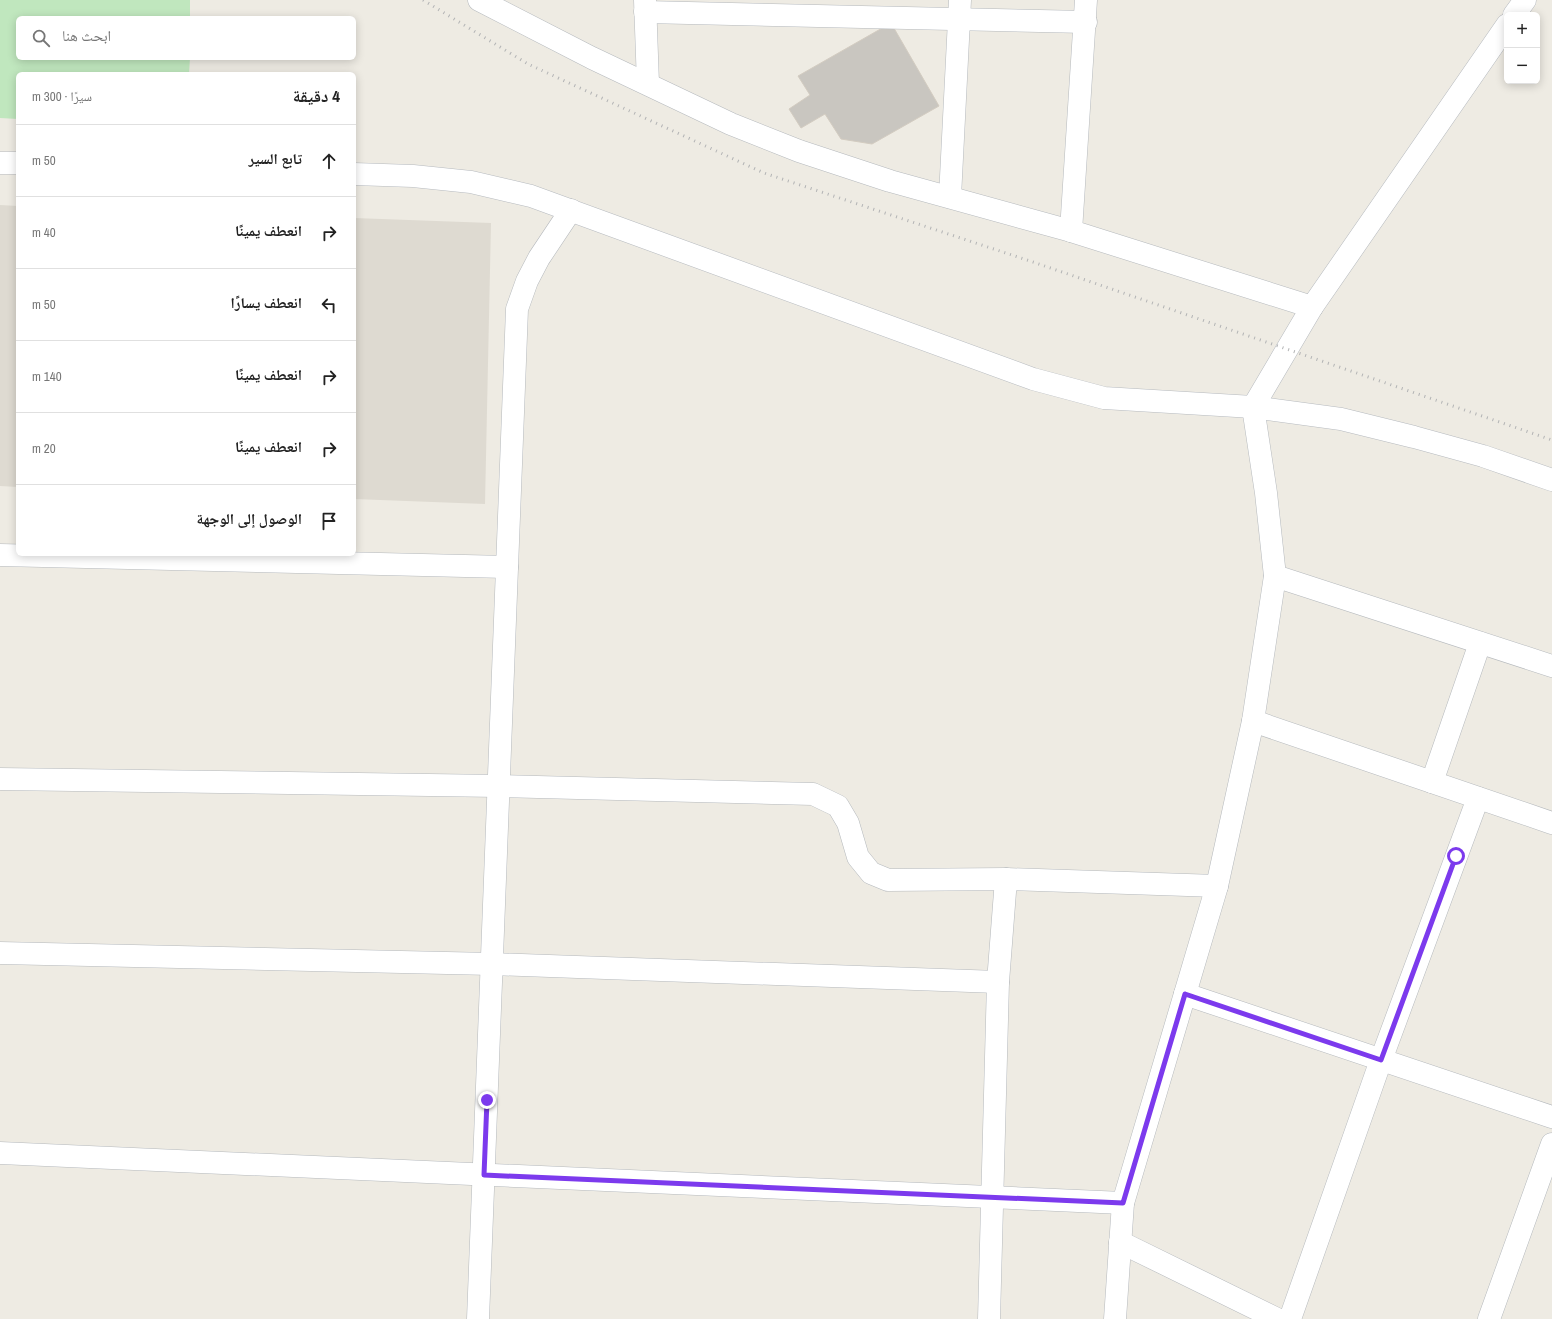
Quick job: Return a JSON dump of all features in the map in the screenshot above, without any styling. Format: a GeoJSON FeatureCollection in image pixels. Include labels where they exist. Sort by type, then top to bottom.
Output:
{"type":"FeatureCollection","features":[{"type":"Feature","properties":{"kind":"street"},"geometry":{"type":"LineString","coordinates":[[479,0],[592,58],[731,124],[799,151],[890,181],[1071,231],[1312,307]]}},
{"type":"Feature","properties":{"kind":"street"},"geometry":{"type":"LineString","coordinates":[[1071,231],[1086,22],[1086,0]]}},
{"type":"Feature","properties":{"kind":"street"},"geometry":{"type":"LineString","coordinates":[[1516,12],[1525,0]]}},
{"type":"Feature","properties":{"kind":"street"},"geometry":{"type":"LineString","coordinates":[[648,84],[645,6],[959,10],[1086,22]]}},
{"type":"Feature","properties":{"kind":"street"},"geometry":{"type":"LineString","coordinates":[[950,197],[959,10]]}},
{"type":"Feature","properties":{"kind":"street"},"geometry":{"type":"LineString","coordinates":[[1115,1319],[1123,1203],[1217,886],[1253,721],[1275,576],[1266,493],[1253,407],[1312,307],[1504,29]]}},
{"type":"Feature","properties":{"kind":"street"},"geometry":{"type":"LineString","coordinates":[[0,163],[16,163]]}},
{"type":"Feature","properties":{"kind":"street"},"geometry":{"type":"LineString","coordinates":[[356,174],[413,176],[471,182],[531,196],[1033,379],[1104,398],[1253,407],[1341,419],[1483,456],[1552,480]]}},
{"type":"Feature","properties":{"kind":"street"},"geometry":{"type":"LineString","coordinates":[[478,1319],[517,309],[527,281],[571,210]]}},
{"type":"Feature","properties":{"kind":"street"},"geometry":{"type":"LineString","coordinates":[[0,555],[16,555]]}},
{"type":"Feature","properties":{"kind":"street"},"geometry":{"type":"LineString","coordinates":[[42,556],[507,567]]}},
{"type":"Feature","properties":{"kind":"street"},"geometry":{"type":"LineString","coordinates":[[1275,576],[1552,666]]}},
{"type":"Feature","properties":{"kind":"street"},"geometry":{"type":"LineString","coordinates":[[1432,782],[1480,643]]}},
{"type":"Feature","properties":{"kind":"street"},"geometry":{"type":"LineString","coordinates":[[1253,721],[1552,823]]}},
{"type":"Feature","properties":{"kind":"street"},"geometry":{"type":"LineString","coordinates":[[0,779],[499,786],[813,794],[838,806],[848,823],[858,857],[871,873],[888,880],[1006,879],[1217,886]]}},
{"type":"Feature","properties":{"kind":"street"},"geometry":{"type":"LineString","coordinates":[[1290,1319],[1381,1060],[1478,798]]}},
{"type":"Feature","properties":{"kind":"street"},"geometry":{"type":"LineString","coordinates":[[989,1319],[998,982],[1006,879]]}},
{"type":"Feature","properties":{"kind":"street"},"geometry":{"type":"LineString","coordinates":[[0,953],[492,964],[998,982]]}},
{"type":"Feature","properties":{"kind":"street"},"geometry":{"type":"LineString","coordinates":[[1185,994],[1552,1118]]}},
{"type":"Feature","properties":{"kind":"street"},"geometry":{"type":"LineString","coordinates":[[1489,1319],[1552,1144]]}},
{"type":"Feature","properties":{"kind":"street"},"geometry":{"type":"LineString","coordinates":[[0,1154],[1123,1203]]}},
{"type":"Feature","properties":{"kind":"street"},"geometry":{"type":"LineString","coordinates":[[1120,1242],[1277,1319]]}},
{"type":"Feature","properties":{"kind":"shaded area"},"geometry":{"type":"Polygon","coordinates":[[[0,205],[16,206],[16,487],[0,486],[0,205]]]}},
{"type":"Feature","properties":{"kind":"shaded area"},"geometry":{"type":"Polygon","coordinates":[[[356,218],[491,223],[485,504],[356,499],[356,218]]]}},
{"type":"Feature","properties":{"kind":"green space"},"geometry":{"type":"Polygon","coordinates":[[[0,0],[190,0],[190,16],[16,16],[16,60],[190,60],[189,72],[16,72],[16,119],[0,118],[0,0]]]}},
{"type":"Feature","properties":{"kind":"building"},"geometry":{"type":"Polygon","coordinates":[[[891,23],[939,106],[872,144],[841,139],[825,114],[801,128],[789,109],[810,95],[798,76],[891,23]]]}},
{"type":"Feature","properties":{"kind":"railway"},"geometry":{"type":"LineString","coordinates":[[423,0],[528,64],[764,173],[1030,261],[1552,440]]}},
{"type":"Feature","properties":{"kind":"route"},"geometry":{"type":"LineString","coordinates":[[487,1100],[484,1175],[1123,1203],[1185,994],[1381,1060],[1456,856]]}}]}
